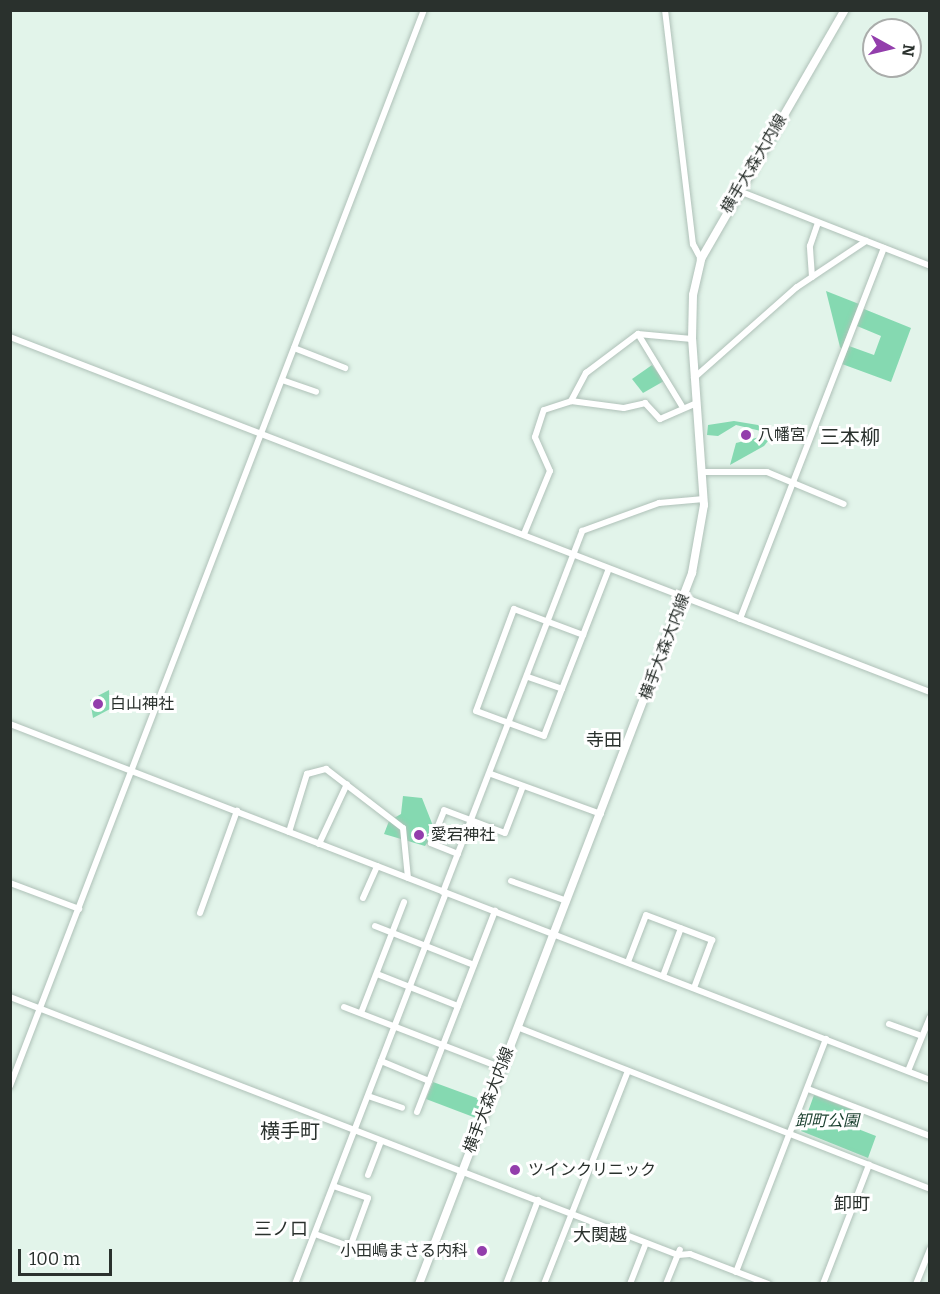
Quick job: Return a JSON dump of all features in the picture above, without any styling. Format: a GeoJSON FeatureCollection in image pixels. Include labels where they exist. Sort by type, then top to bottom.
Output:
{"type":"FeatureCollection","features":[{"type":"Feature","properties":{"kind":"main road","name":"横手大森大内線"},"geometry":{"type":"LineString","coordinates":[[418,1284],[684,598],[701,538],[704,499],[692,339],[693,295],[701,259],[738,191],[845,10]]}},
{"type":"Feature","properties":{"kind":"street"},"geometry":{"type":"LineString","coordinates":[[10,1086],[42,1009],[424,10]]}},
{"type":"Feature","properties":{"kind":"street"},"geometry":{"type":"LineString","coordinates":[[665,10],[693,244],[701,259]]}},
{"type":"Feature","properties":{"kind":"street"},"geometry":{"type":"LineString","coordinates":[[738,191],[930,266]]}},
{"type":"Feature","properties":{"kind":"street"},"geometry":{"type":"LineString","coordinates":[[812,277],[810,246],[818,223]]}},
{"type":"Feature","properties":{"kind":"street"},"geometry":{"type":"LineString","coordinates":[[694,378],[812,277],[866,241]]}},
{"type":"Feature","properties":{"kind":"street"},"geometry":{"type":"LineString","coordinates":[[740,618],[884,248]]}},
{"type":"Feature","properties":{"kind":"street"},"geometry":{"type":"LineString","coordinates":[[571,401],[586,373],[638,334],[692,339]]}},
{"type":"Feature","properties":{"kind":"street"},"geometry":{"type":"LineString","coordinates":[[638,334],[682,406]]}},
{"type":"Feature","properties":{"kind":"street"},"geometry":{"type":"LineString","coordinates":[[10,337],[524,534],[608,571],[740,618],[930,692]]}},
{"type":"Feature","properties":{"kind":"street"},"geometry":{"type":"LineString","coordinates":[[294,348],[345,368]]}},
{"type":"Feature","properties":{"kind":"street"},"geometry":{"type":"LineString","coordinates":[[282,380],[316,392]]}},
{"type":"Feature","properties":{"kind":"street"},"geometry":{"type":"LineString","coordinates":[[524,534],[550,471],[535,437],[544,410],[571,401],[624,408],[645,403],[660,419],[682,406],[697,403]]}},
{"type":"Feature","properties":{"kind":"street"},"geometry":{"type":"LineString","coordinates":[[702,472],[753,469],[844,504]]}},
{"type":"Feature","properties":{"kind":"street"},"geometry":{"type":"LineString","coordinates":[[295,1284],[426,946],[458,854],[575,557],[582,531],[616,515],[670,501],[704,499]]}},
{"type":"Feature","properties":{"kind":"street"},"geometry":{"type":"LineString","coordinates":[[583,635],[514,609],[476,711],[544,736],[608,571]]}},
{"type":"Feature","properties":{"kind":"street"},"geometry":{"type":"LineString","coordinates":[[528,677],[562,690]]}},
{"type":"Feature","properties":{"kind":"street"},"geometry":{"type":"LineString","coordinates":[[10,724],[930,1080]]}},
{"type":"Feature","properties":{"kind":"street"},"geometry":{"type":"LineString","coordinates":[[289,832],[311,769],[326,768],[404,828],[408,878]]}},
{"type":"Feature","properties":{"kind":"street"},"geometry":{"type":"LineString","coordinates":[[491,774],[601,814]]}},
{"type":"Feature","properties":{"kind":"street"},"geometry":{"type":"LineString","coordinates":[[319,844],[347,784]]}},
{"type":"Feature","properties":{"kind":"street"},"geometry":{"type":"LineString","coordinates":[[458,854],[431,843],[444,810],[505,833],[523,786]]}},
{"type":"Feature","properties":{"kind":"street"},"geometry":{"type":"LineString","coordinates":[[200,914],[237,811]]}},
{"type":"Feature","properties":{"kind":"street"},"geometry":{"type":"LineString","coordinates":[[363,898],[377,866]]}},
{"type":"Feature","properties":{"kind":"street"},"geometry":{"type":"LineString","coordinates":[[511,881],[567,901]]}},
{"type":"Feature","properties":{"kind":"street"},"geometry":{"type":"LineString","coordinates":[[10,883],[80,909]]}},
{"type":"Feature","properties":{"kind":"street"},"geometry":{"type":"LineString","coordinates":[[361,1013],[404,903]]}},
{"type":"Feature","properties":{"kind":"street"},"geometry":{"type":"LineString","coordinates":[[417,1112],[495,912]]}},
{"type":"Feature","properties":{"kind":"street"},"geometry":{"type":"LineString","coordinates":[[628,962],[646,915],[712,940],[694,988]]}},
{"type":"Feature","properties":{"kind":"street"},"geometry":{"type":"LineString","coordinates":[[375,926],[474,965]]}},
{"type":"Feature","properties":{"kind":"street"},"geometry":{"type":"LineString","coordinates":[[663,976],[681,928]]}},
{"type":"Feature","properties":{"kind":"street"},"geometry":{"type":"LineString","coordinates":[[377,974],[458,1006]]}},
{"type":"Feature","properties":{"kind":"street"},"geometry":{"type":"LineString","coordinates":[[10,997],[646,1243],[690,1254],[768,1284]]}},
{"type":"Feature","properties":{"kind":"street"},"geometry":{"type":"LineString","coordinates":[[344,1006],[502,1068]]}},
{"type":"Feature","properties":{"kind":"street"},"geometry":{"type":"LineString","coordinates":[[908,1071],[930,1017]]}},
{"type":"Feature","properties":{"kind":"street"},"geometry":{"type":"LineString","coordinates":[[889,1024],[922,1036]]}},
{"type":"Feature","properties":{"kind":"street"},"geometry":{"type":"LineString","coordinates":[[517,1028],[930,1189]]}},
{"type":"Feature","properties":{"kind":"street"},"geometry":{"type":"LineString","coordinates":[[736,1272],[826,1040]]}},
{"type":"Feature","properties":{"kind":"street"},"geometry":{"type":"LineString","coordinates":[[381,1061],[429,1080]]}},
{"type":"Feature","properties":{"kind":"street"},"geometry":{"type":"LineString","coordinates":[[544,1284],[628,1071]]}},
{"type":"Feature","properties":{"kind":"street"},"geometry":{"type":"LineString","coordinates":[[808,1089],[930,1136]]}},
{"type":"Feature","properties":{"kind":"street"},"geometry":{"type":"LineString","coordinates":[[368,1096],[402,1108]]}},
{"type":"Feature","properties":{"kind":"street"},"geometry":{"type":"LineString","coordinates":[[368,1175],[381,1141]]}},
{"type":"Feature","properties":{"kind":"street"},"geometry":{"type":"LineString","coordinates":[[822,1284],[869,1165]]}},
{"type":"Feature","properties":{"kind":"street"},"geometry":{"type":"LineString","coordinates":[[315,1234],[350,1247],[368,1198],[334,1185]]}},
{"type":"Feature","properties":{"kind":"street"},"geometry":{"type":"LineString","coordinates":[[506,1284],[538,1200]]}},
{"type":"Feature","properties":{"kind":"street"},"geometry":{"type":"LineString","coordinates":[[630,1284],[646,1243]]}},
{"type":"Feature","properties":{"kind":"street"},"geometry":{"type":"LineString","coordinates":[[916,1284],[930,1249]]}},
{"type":"Feature","properties":{"kind":"street"},"geometry":{"type":"LineString","coordinates":[[666,1284],[679,1252]]}},
{"type":"Feature","properties":{"kind":"green space"},"geometry":{"type":"Polygon","coordinates":[[[826,291],[859,304],[842,349],[840,347],[826,291]]]}},
{"type":"Feature","properties":{"kind":"green space"},"geometry":{"type":"Polygon","coordinates":[[[864,309],[911,328],[891,382],[842,364],[849,346],[874,355],[881,336],[857,326],[864,309]]]}},
{"type":"Feature","properties":{"kind":"green space"},"geometry":{"type":"Polygon","coordinates":[[[652,365],[664,381],[643,393],[632,379],[652,365]]]}},
{"type":"Feature","properties":{"kind":"green space"},"geometry":{"type":"Polygon","coordinates":[[[734,421],[758,425],[765,432],[736,425],[718,436],[707,435],[708,425],[734,421]]]}},
{"type":"Feature","properties":{"kind":"green space"},"geometry":{"type":"Polygon","coordinates":[[[760,437],[768,441],[764,446],[730,465],[736,443],[760,437]]]}},
{"type":"Feature","properties":{"kind":"green space"},"geometry":{"type":"Polygon","coordinates":[[[109,690],[110,709],[93,718],[90,700],[109,690]]]}},
{"type":"Feature","properties":{"kind":"green space"},"geometry":{"type":"Polygon","coordinates":[[[403,796],[422,798],[435,831],[425,846],[384,834],[389,821],[401,814],[403,796]]]}},
{"type":"Feature","properties":{"kind":"green space"},"geometry":{"type":"Polygon","coordinates":[[[433,1082],[482,1100],[476,1118],[426,1099],[433,1082]]]}},
{"type":"Feature","properties":{"kind":"green space","name":"卸町公園"},"geometry":{"type":"Polygon","coordinates":[[[814,1095],[858,1112],[853,1127],[876,1136],[868,1158],[801,1131],[814,1095]]]}},
{"type":"Feature","properties":{"kind":"place","name":"八幡宮"},"geometry":{"type":"Point","coordinates":[746,435]}},
{"type":"Feature","properties":{"kind":"place","name":"白山神社"},"geometry":{"type":"Point","coordinates":[98,704]}},
{"type":"Feature","properties":{"kind":"place","name":"愛宕神社"},"geometry":{"type":"Point","coordinates":[419,835]}},
{"type":"Feature","properties":{"kind":"place","name":"ツインクリニック"},"geometry":{"type":"Point","coordinates":[515,1170]}},
{"type":"Feature","properties":{"kind":"place","name":"小田嶋まさる内科"},"geometry":{"type":"Point","coordinates":[482,1251]}},
{"type":"Feature","properties":{"kind":"district","name":"三本柳"},"geometry":{"type":"Point","coordinates":[850,437]}},
{"type":"Feature","properties":{"kind":"district","name":"寺田"},"geometry":{"type":"Point","coordinates":[604,740]}},
{"type":"Feature","properties":{"kind":"district","name":"横手町"},"geometry":{"type":"Point","coordinates":[290,1131]}},
{"type":"Feature","properties":{"kind":"district","name":"卸町"},"geometry":{"type":"Point","coordinates":[852,1204]}},
{"type":"Feature","properties":{"kind":"district","name":"三ノ口"},"geometry":{"type":"Point","coordinates":[281,1229]}},
{"type":"Feature","properties":{"kind":"district","name":"大関越"},"geometry":{"type":"Point","coordinates":[600,1235]}}]}
